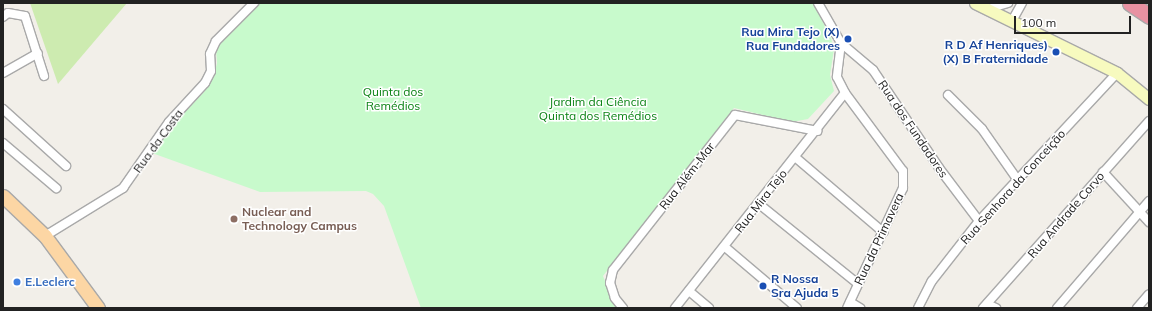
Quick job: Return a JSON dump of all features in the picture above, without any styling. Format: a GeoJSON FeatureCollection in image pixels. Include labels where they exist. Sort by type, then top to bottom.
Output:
{"type":"FeatureCollection","features":[{"type":"Feature","properties":{"kind":"highway"},"geometry":{"type":"LineString","coordinates":[[1130,3],[1149,16]]}},
{"type":"Feature","properties":{"kind":"main road"},"geometry":{"type":"LineString","coordinates":[[3,196],[45,236],[98,308]]}},
{"type":"Feature","properties":{"kind":"street","name":"Rua da Costa"},"geometry":{"type":"LineString","coordinates":[[45,236],[123,188],[169,122],[205,84],[210,70],[210,54],[216,41],[254,3]]}},
{"type":"Feature","properties":{"kind":"street"},"geometry":{"type":"LineString","coordinates":[[818,3],[841,43]]}},
{"type":"Feature","properties":{"kind":"street"},"geometry":{"type":"LineString","coordinates":[[975,3],[1117,72],[1149,99]]}},
{"type":"Feature","properties":{"kind":"street"},"geometry":{"type":"LineString","coordinates":[[988,9],[1008,3]]}},
{"type":"Feature","properties":{"kind":"street"},"geometry":{"type":"LineString","coordinates":[[1012,22],[1022,3]]}},
{"type":"Feature","properties":{"kind":"street"},"geometry":{"type":"LineString","coordinates":[[3,17],[8,13],[25,16],[38,53],[44,76]]}},
{"type":"Feature","properties":{"kind":"street","name":"Rua da Primavera"},"geometry":{"type":"LineString","coordinates":[[841,43],[837,77],[845,93],[903,171],[903,188],[848,305]]}},
{"type":"Feature","properties":{"kind":"street","name":"Rua dos Fundadores"},"geometry":{"type":"LineString","coordinates":[[841,43],[873,70],[939,168],[979,222]]}},
{"type":"Feature","properties":{"kind":"street"},"geometry":{"type":"LineString","coordinates":[[3,73],[38,53]]}},
{"type":"Feature","properties":{"kind":"street","name":"Rua Senhora da Conceição"},"geometry":{"type":"LineString","coordinates":[[918,308],[932,281],[979,222],[1117,72]]}},
{"type":"Feature","properties":{"kind":"street","name":"Rua Mira Tejo"},"geometry":{"type":"LineString","coordinates":[[675,308],[817,131],[845,93]]}},
{"type":"Feature","properties":{"kind":"street"},"geometry":{"type":"LineString","coordinates":[[948,95],[982,129],[1017,179]]}},
{"type":"Feature","properties":{"kind":"street"},"geometry":{"type":"LineString","coordinates":[[3,108],[66,166]]}},
{"type":"Feature","properties":{"kind":"street","name":"Rua Além-Mar"},"geometry":{"type":"LineString","coordinates":[[623,308],[616,298],[610,283],[613,270],[735,115],[817,131]]}},
{"type":"Feature","properties":{"kind":"street","name":"Rua Andrade Corvo"},"geometry":{"type":"LineString","coordinates":[[985,306],[1149,122]]}},
{"type":"Feature","properties":{"kind":"street"},"geometry":{"type":"LineString","coordinates":[[3,143],[56,188]]}},
{"type":"Feature","properties":{"kind":"street"},"geometry":{"type":"LineString","coordinates":[[795,157],[883,232]]}},
{"type":"Feature","properties":{"kind":"street"},"geometry":{"type":"LineString","coordinates":[[1103,172],[1149,222]]}},
{"type":"Feature","properties":{"kind":"street"},"geometry":{"type":"LineString","coordinates":[[1057,308],[1149,201]]}},
{"type":"Feature","properties":{"kind":"street"},"geometry":{"type":"LineString","coordinates":[[759,204],[858,284]]}},
{"type":"Feature","properties":{"kind":"street"},"geometry":{"type":"LineString","coordinates":[[724,247],[797,308]]}},
{"type":"Feature","properties":{"kind":"street"},"geometry":{"type":"LineString","coordinates":[[688,291],[709,308]]}},
{"type":"Feature","properties":{"kind":"street"},"geometry":{"type":"LineString","coordinates":[[1136,308],[1149,294]]}},
{"type":"Feature","properties":{"kind":"street"},"geometry":{"type":"LineString","coordinates":[[848,305],[860,308]]}},
{"type":"Feature","properties":{"kind":"street"},"geometry":{"type":"LineString","coordinates":[[985,306],[996,308]]}},
{"type":"Feature","properties":{"kind":"green space"},"geometry":{"type":"Polygon","coordinates":[[[30,3],[127,3],[58,84],[30,3]]]}},
{"type":"Feature","properties":{"kind":"green space"},"geometry":{"type":"Polygon","coordinates":[[[259,3],[813,3],[831,38],[834,49],[830,75],[834,91],[808,119],[792,122],[734,108],[603,276],[616,308],[421,308],[384,206],[373,194],[366,191],[260,192],[152,153],[166,132],[204,92],[214,75],[217,63],[216,50],[219,42],[259,3]]]}},
{"type":"Feature","properties":{"kind":"place","name":"Rua Mira Tejo (X) Rua Fundadores"},"geometry":{"type":"Point","coordinates":[848,39]}},
{"type":"Feature","properties":{"kind":"place","name":"R D Af Henriques) (X) B Fraternidade"},"geometry":{"type":"Point","coordinates":[1056,52]}},
{"type":"Feature","properties":{"kind":"place","name":"Nuclear and Technology Campus"},"geometry":{"type":"Point","coordinates":[234,219]}},
{"type":"Feature","properties":{"kind":"place","name":"E.Leclerc"},"geometry":{"type":"Point","coordinates":[17,282]}},
{"type":"Feature","properties":{"kind":"place","name":"R Nossa Sra Ajuda 5"},"geometry":{"type":"Point","coordinates":[763,286]}},
{"type":"Feature","properties":{"kind":"park label","name":"Quinta dos Remédios"},"geometry":{"type":"Point","coordinates":[393,99]}},
{"type":"Feature","properties":{"kind":"park label","name":"Jardim da Ciência Quinta dos Remédios"},"geometry":{"type":"Point","coordinates":[598,109]}}]}
